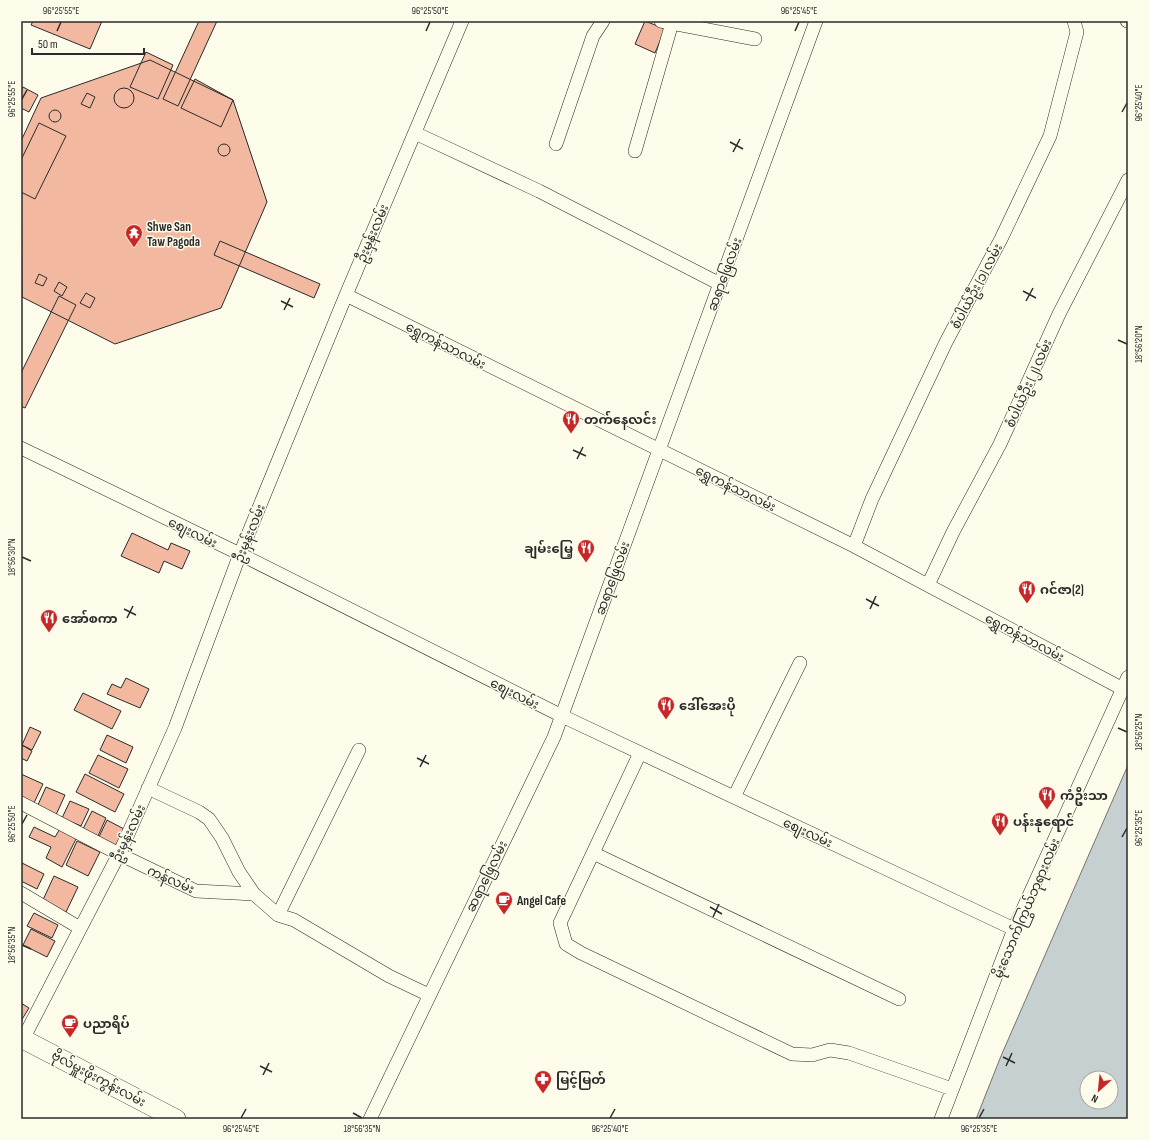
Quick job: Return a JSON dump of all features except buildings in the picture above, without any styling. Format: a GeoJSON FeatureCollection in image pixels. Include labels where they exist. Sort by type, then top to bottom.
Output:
{"type":"FeatureCollection","features":[{"type":"Feature","properties":{"kind":"street","name":"ဦးမှန်းလမ်း"},"geometry":{"type":"LineString","coordinates":[[22,1040],[119,854],[175,728],[240,554],[346,295],[462,21]]}},
{"type":"Feature","properties":{"kind":"street"},"geometry":{"type":"LineString","coordinates":[[556,144],[593,36],[603,21]]}},
{"type":"Feature","properties":{"kind":"street","name":"ဆရာဖြေလမ်း"},"geometry":{"type":"LineString","coordinates":[[370,1119],[527,795],[562,716],[816,21]]}},
{"type":"Feature","properties":{"kind":"street","name":"စံပါယ်ဦး (၁) လမ်း"},"geometry":{"type":"LineString","coordinates":[[854,546],[872,500],[946,342],[1001,239],[1050,136],[1077,32],[1074,21]]}},
{"type":"Feature","properties":{"kind":"street"},"geometry":{"type":"LineString","coordinates":[[635,151],[666,22],[755,39]]}},
{"type":"Feature","properties":{"kind":"street"},"geometry":{"type":"LineString","coordinates":[[415,133],[539,191],[720,284]]}},
{"type":"Feature","properties":{"kind":"street","name":"စံပါယ်ဦး (၂) လမ်း"},"geometry":{"type":"LineString","coordinates":[[928,585],[953,532],[1000,444],[1059,314],[1128,180]]}},
{"type":"Feature","properties":{"kind":"street","name":"‌ရွှေကန်သာလမ်း"},"geometry":{"type":"LineString","coordinates":[[346,295],[854,546],[928,585],[1125,683]]}},
{"type":"Feature","properties":{"kind":"street","name":"စျေးလမ်း"},"geometry":{"type":"LineString","coordinates":[[21,448],[240,554],[562,716],[1014,929]]}},
{"type":"Feature","properties":{"kind":"street"},"geometry":{"type":"LineString","coordinates":[[734,797],[800,664]]}},
{"type":"Feature","properties":{"kind":"street","name":"မိုးသောက်ကြွယ်ဘုရားလမ်း"},"geometry":{"type":"LineString","coordinates":[[941,1119],[1014,929],[1125,683]]}},
{"type":"Feature","properties":{"kind":"street"},"geometry":{"type":"LineString","coordinates":[[278,915],[359,750]]}},
{"type":"Feature","properties":{"kind":"street"},"geometry":{"type":"LineString","coordinates":[[640,753],[560,923],[566,944],[792,1054],[812,1055],[830,1050],[848,1053],[952,1089]]}},
{"type":"Feature","properties":{"kind":"street"},"geometry":{"type":"LineString","coordinates":[[148,788],[199,812],[209,819],[222,838],[239,872],[254,894],[278,915],[294,920],[389,976],[429,995]]}},
{"type":"Feature","properties":{"kind":"street","name":"ကန်လမ်း"},"geometry":{"type":"LineString","coordinates":[[21,803],[119,854],[196,891],[254,894]]}},
{"type":"Feature","properties":{"kind":"street"},"geometry":{"type":"LineString","coordinates":[[593,853],[899,999]]}},
{"type":"Feature","properties":{"kind":"street"},"geometry":{"type":"LineString","coordinates":[[21,893],[80,928]]}},
{"type":"Feature","properties":{"kind":"street","name":"ဗိုလ်မှူးဖိုးကွန်းလမ်း"},"geometry":{"type":"LineString","coordinates":[[22,1040],[176,1119]]}},
{"type":"Feature","properties":{"kind":"shaded area"},"geometry":{"type":"Polygon","coordinates":[[[1128,765],[1128,1119],[976,1119],[1001,1056],[1128,765]]]}},
{"type":"Feature","properties":{"kind":"place","name":"Shwe San Taw Pagoda"},"geometry":{"type":"Point","coordinates":[134,248]}},
{"type":"Feature","properties":{"kind":"place","name":"တက်နေလင်း"},"geometry":{"type":"Point","coordinates":[571,434]}},
{"type":"Feature","properties":{"kind":"place","name":"ချမ်းမြေ့"},"geometry":{"type":"Point","coordinates":[586,563]}},
{"type":"Feature","properties":{"kind":"place","name":"ဂင်ဇာ(2)"},"geometry":{"type":"Point","coordinates":[1027,604]}},
{"type":"Feature","properties":{"kind":"place","name":"အော်စကာ"},"geometry":{"type":"Point","coordinates":[49,633]}},
{"type":"Feature","properties":{"kind":"place","name":"ဒေါ်အေးပို"},"geometry":{"type":"Point","coordinates":[666,720]}},
{"type":"Feature","properties":{"kind":"place","name":"ကံဦးသာ"},"geometry":{"type":"Point","coordinates":[1047,810]}},
{"type":"Feature","properties":{"kind":"place","name":"ပန်းနုရောင်"},"geometry":{"type":"Point","coordinates":[1000,836]}},
{"type":"Feature","properties":{"kind":"place","name":"Angel Cafe"},"geometry":{"type":"Point","coordinates":[504,915]}},
{"type":"Feature","properties":{"kind":"place","name":"ပညာရိပ်"},"geometry":{"type":"Point","coordinates":[70,1038]}},
{"type":"Feature","properties":{"kind":"place","name":"မြင့်မြတ်"},"geometry":{"type":"Point","coordinates":[543,1094]}}]}
